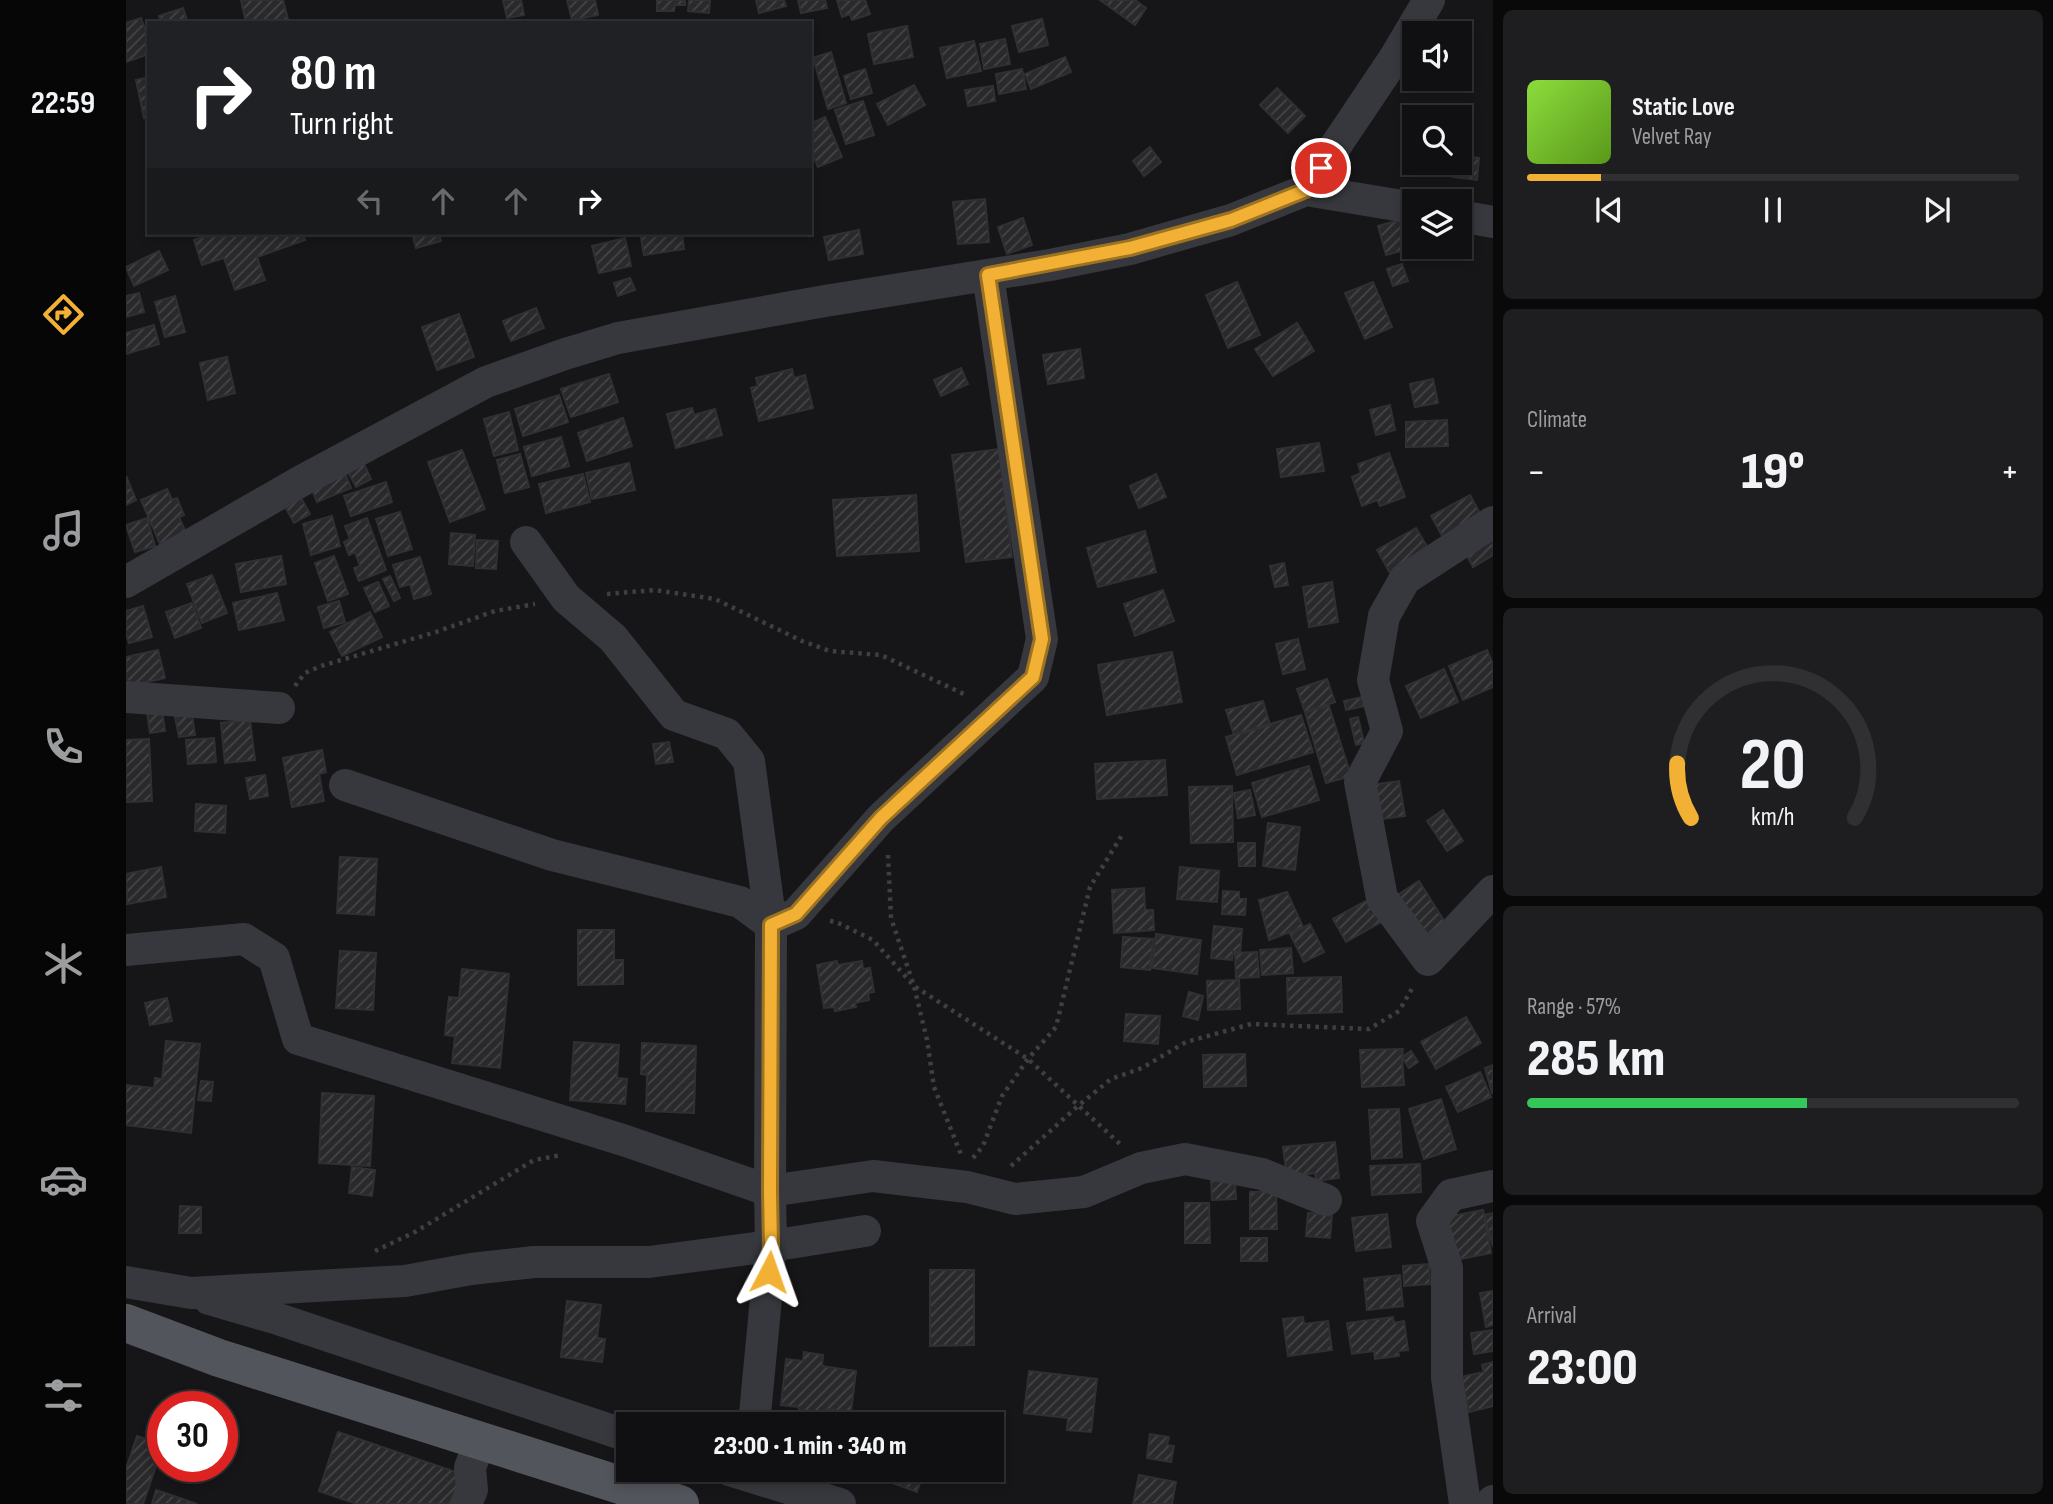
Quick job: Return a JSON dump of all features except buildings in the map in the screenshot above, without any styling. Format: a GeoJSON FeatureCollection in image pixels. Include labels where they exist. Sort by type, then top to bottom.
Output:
{"type":"FeatureCollection","features":[{"type":"Feature","properties":{"kind":"main road"},"geometry":{"type":"LineString","coordinates":[[126,1323],[219,1358],[680,1504]]}},
{"type":"Feature","properties":{"kind":"street"},"geometry":{"type":"LineString","coordinates":[[1306,190],[1394,58],[1429,0]]}},
{"type":"Feature","properties":{"kind":"street"},"geometry":{"type":"LineString","coordinates":[[126,582],[303,480],[486,382],[618,338],[1130,248],[1231,220],[1306,190],[1402,206]]}},
{"type":"Feature","properties":{"kind":"street"},"geometry":{"type":"LineString","coordinates":[[1472,218],[1493,222]]}},
{"type":"Feature","properties":{"kind":"street"},"geometry":{"type":"LineString","coordinates":[[783,920],[881,818],[1033,677],[1042,639],[988,275]]}},
{"type":"Feature","properties":{"kind":"street"},"geometry":{"type":"LineString","coordinates":[[1493,522],[1405,579],[1384,617],[1373,680],[1387,731],[1360,782],[1382,898],[1428,960],[1493,891]]}},
{"type":"Feature","properties":{"kind":"street"},"geometry":{"type":"LineString","coordinates":[[526,542],[566,598],[613,638],[674,715],[727,734],[749,761],[783,920],[770,1191],[771,1246],[755,1412]]}},
{"type":"Feature","properties":{"kind":"street"},"geometry":{"type":"LineString","coordinates":[[126,697],[279,708]]}},
{"type":"Feature","properties":{"kind":"street"},"geometry":{"type":"LineString","coordinates":[[345,785],[552,855],[740,902],[783,920]]}},
{"type":"Feature","properties":{"kind":"street"},"geometry":{"type":"LineString","coordinates":[[126,950],[244,939],[274,958],[298,1039],[626,1142],[770,1191],[873,1176],[967,1187],[1015,1199],[1084,1192],[1141,1168],[1185,1159],[1262,1174],[1326,1200]]}},
{"type":"Feature","properties":{"kind":"street"},"geometry":{"type":"LineString","coordinates":[[1465,1504],[1447,1377],[1447,1268],[1432,1221],[1451,1195],[1493,1186]]}},
{"type":"Feature","properties":{"kind":"street"},"geometry":{"type":"LineString","coordinates":[[191,1293],[405,1281],[471,1269],[534,1262],[649,1262],[865,1231]]}},
{"type":"Feature","properties":{"kind":"street"},"geometry":{"type":"LineString","coordinates":[[126,1282],[191,1293],[278,1319],[616,1432]]}},
{"type":"Feature","properties":{"kind":"street"},"geometry":{"type":"LineString","coordinates":[[466,1504],[472,1490],[470,1468],[480,1440]]}},
{"type":"Feature","properties":{"kind":"street"},"geometry":{"type":"LineString","coordinates":[[754,1482],[840,1504]]}},
{"type":"Feature","properties":{"kind":"path"},"geometry":{"type":"LineString","coordinates":[[881,818],[888,851],[891,918],[914,986],[927,1040],[934,1087],[965,1166],[983,1146],[1002,1096],[1028,1059],[1056,1027],[1090,887],[1122,835]]}},
{"type":"Feature","properties":{"kind":"path"},"geometry":{"type":"LineString","coordinates":[[783,920],[836,922],[873,940],[914,986],[1028,1059],[1141,1168]]}},
{"type":"Feature","properties":{"kind":"path"},"geometry":{"type":"LineString","coordinates":[[967,1187],[1008,1169],[1111,1079],[1142,1068],[1186,1042],[1251,1024],[1369,1028],[1399,1011],[1428,960]]}},
{"type":"Feature","properties":{"kind":"path"},"geometry":{"type":"LineString","coordinates":[[366,1256],[415,1232],[534,1160],[574,1152]]}},
{"type":"Feature","properties":{"kind":"route"},"geometry":{"type":"LineString","coordinates":[[769,1272],[771,925],[796,914],[881,818],[1033,677],[1042,639],[988,275],[1130,248],[1231,220],[1306,190],[1321,168]]}}]}
